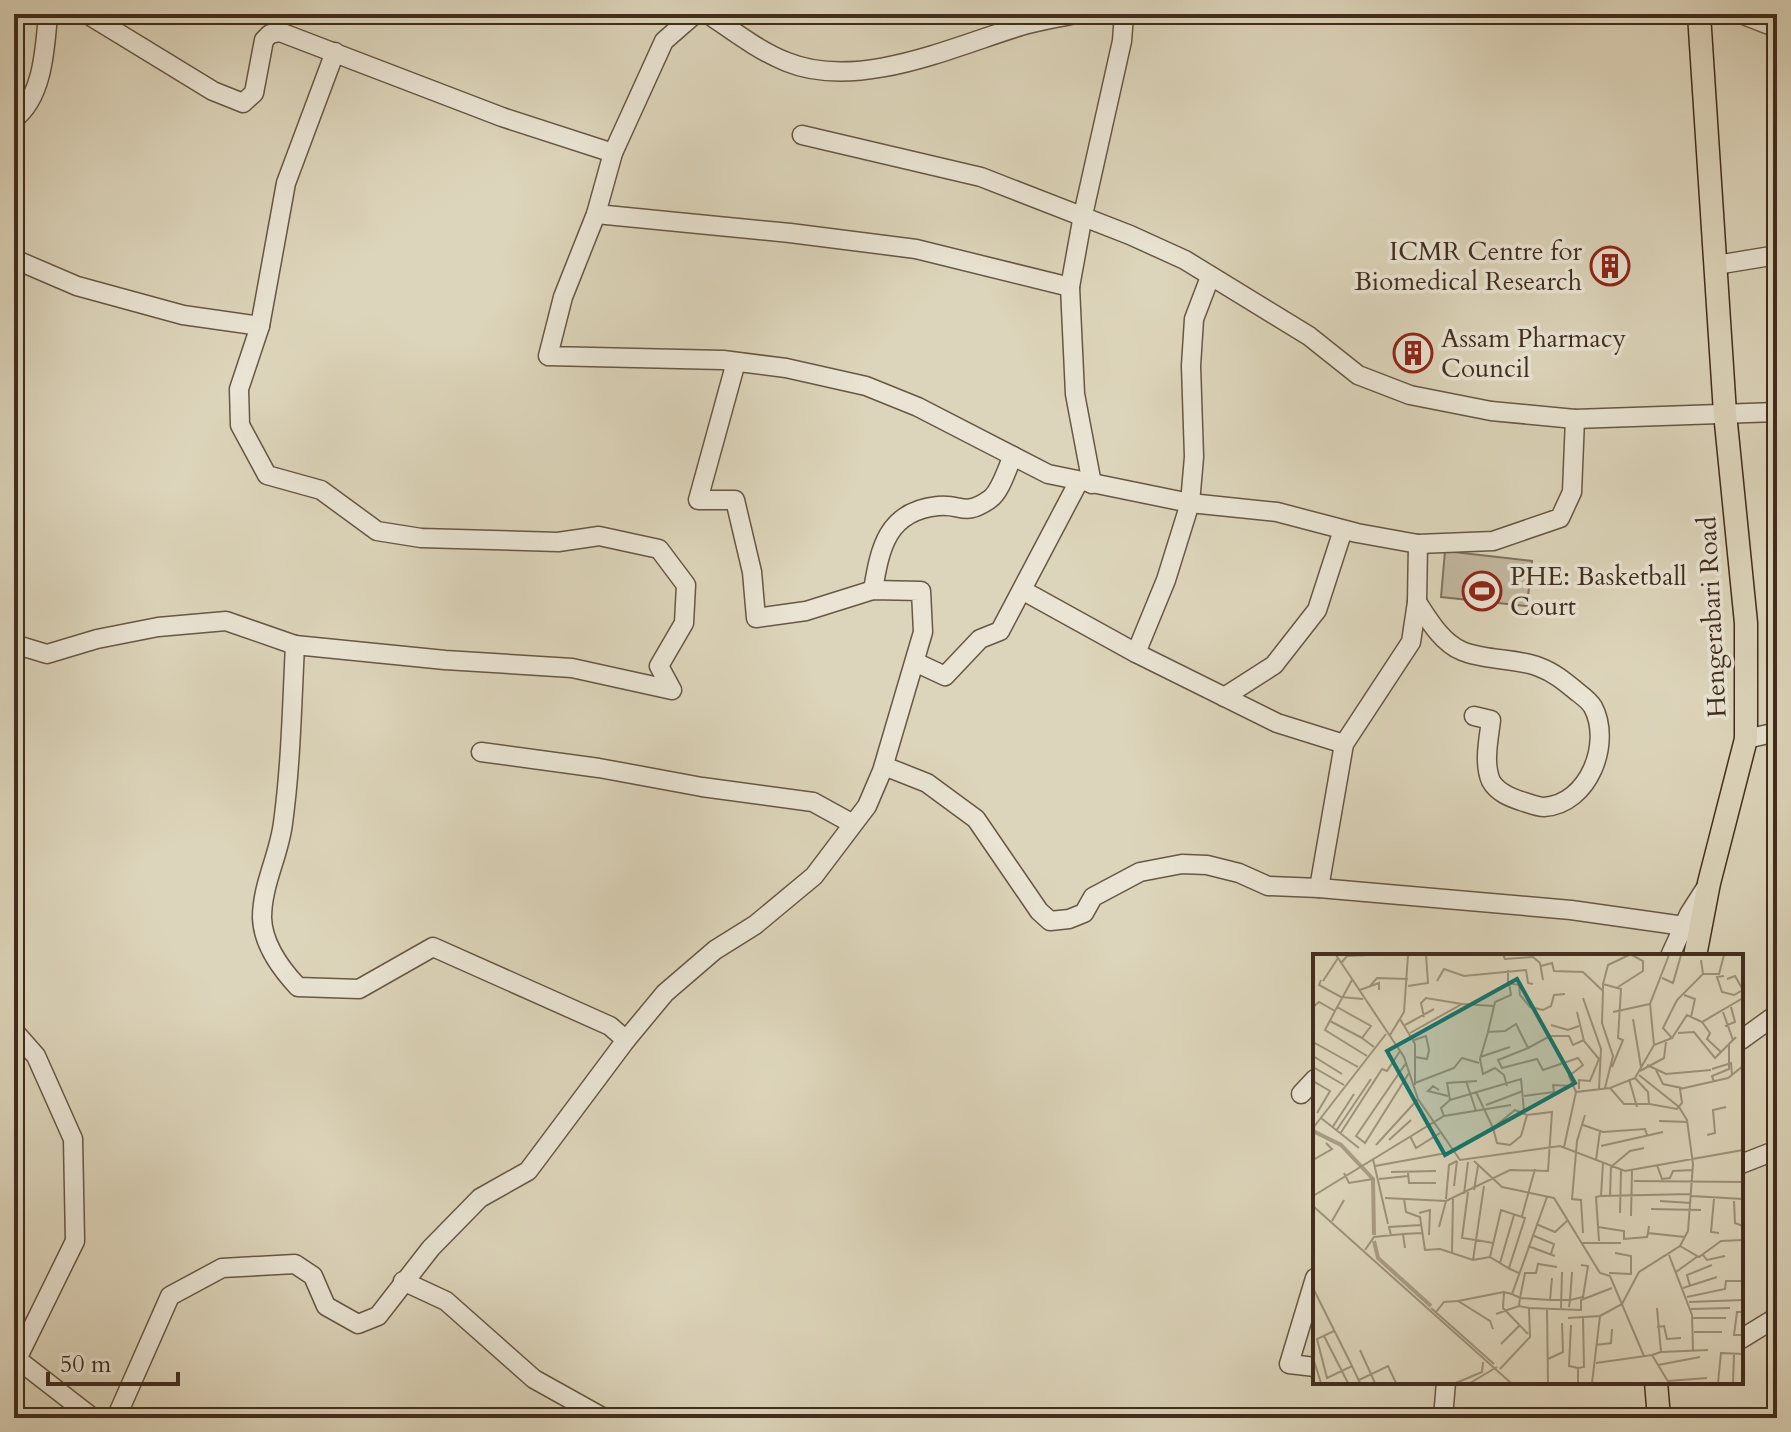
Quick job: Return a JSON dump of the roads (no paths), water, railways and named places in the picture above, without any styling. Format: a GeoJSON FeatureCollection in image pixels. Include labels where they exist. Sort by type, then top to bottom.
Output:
{"type":"FeatureCollection","features":[{"type":"Feature","properties":{"kind":"main road","name":"Hengerabari Road"},"geometry":{"type":"LineString","coordinates":[[1695,954],[1709,883],[1746,739],[1746,623],[1725,413],[1699,14]]}},
{"type":"Feature","properties":{"kind":"main road"},"geometry":{"type":"LineString","coordinates":[[1656,1384],[1659,1418]]}},
{"type":"Feature","properties":{"kind":"street"},"geometry":{"type":"LineString","coordinates":[[14,119],[27,109],[40,70],[48,14]]}},
{"type":"Feature","properties":{"kind":"street"},"geometry":{"type":"LineString","coordinates":[[87,14],[213,91],[243,103],[254,93],[264,40],[270,34],[280,32],[502,117],[613,153]]}},
{"type":"Feature","properties":{"kind":"street"},"geometry":{"type":"LineString","coordinates":[[695,14],[664,41],[613,153],[596,214],[563,297],[548,356],[736,362],[786,368],[866,386],[918,407],[1048,474],[1190,503],[1277,512],[1343,530],[1418,544],[1493,541],[1560,518],[1572,492],[1575,419]]}},
{"type":"Feature","properties":{"kind":"street"},"geometry":{"type":"LineString","coordinates":[[708,14],[789,64],[840,73],[884,67],[1025,25],[1075,14]]}},
{"type":"Feature","properties":{"kind":"street"},"geometry":{"type":"LineString","coordinates":[[915,662],[945,676],[980,639],[1000,631],[1086,483],[1075,394],[1070,287],[1122,41],[1124,14]]}},
{"type":"Feature","properties":{"kind":"street"},"geometry":{"type":"LineString","coordinates":[[1741,14],[1777,28]]}},
{"type":"Feature","properties":{"kind":"street"},"geometry":{"type":"LineString","coordinates":[[14,644],[47,654],[97,639],[158,627],[226,621],[295,645],[445,660],[572,668],[672,690],[659,666],[684,623],[686,585],[659,549],[599,536],[558,542],[421,538],[377,531],[321,490],[267,475],[240,425],[239,389],[260,326],[286,183],[335,52]]}},
{"type":"Feature","properties":{"kind":"street"},"geometry":{"type":"LineString","coordinates":[[802,135],[981,177],[1083,215],[1185,260],[1309,336],[1358,375],[1423,398],[1491,411],[1575,419],[1777,412]]}},
{"type":"Feature","properties":{"kind":"street"},"geometry":{"type":"LineString","coordinates":[[596,214],[916,249],[1070,287]]}},
{"type":"Feature","properties":{"kind":"street"},"geometry":{"type":"LineString","coordinates":[[1716,265],[1777,255]]}},
{"type":"Feature","properties":{"kind":"street"},"geometry":{"type":"LineString","coordinates":[[14,259],[77,286],[153,307],[183,315],[260,326]]}},
{"type":"Feature","properties":{"kind":"street"},"geometry":{"type":"LineString","coordinates":[[1136,653],[1166,580],[1190,503],[1194,457],[1191,366],[1194,319],[1210,277]]}},
{"type":"Feature","properties":{"kind":"street"},"geometry":{"type":"LineString","coordinates":[[116,1418],[170,1296],[222,1268],[295,1264],[313,1276],[326,1306],[358,1324],[378,1316],[403,1281],[480,1198],[528,1171],[626,1040],[675,984],[715,950],[755,925],[814,876],[867,806],[884,766],[923,632],[921,591],[873,590],[806,611],[756,618],[752,572],[735,500],[698,500],[736,362]]}},
{"type":"Feature","properties":{"kind":"street"},"geometry":{"type":"LineString","coordinates":[[873,590],[880,550],[890,528],[915,511],[939,505],[968,510],[993,497],[1013,456]]}},
{"type":"Feature","properties":{"kind":"street"},"geometry":{"type":"LineString","coordinates":[[1224,697],[1274,665],[1317,610],[1343,530]]}},
{"type":"Feature","properties":{"kind":"street"},"geometry":{"type":"LineString","coordinates":[[1319,888],[1344,744],[1411,642],[1417,602],[1418,544]]}},
{"type":"Feature","properties":{"kind":"street"},"geometry":{"type":"LineString","coordinates":[[1022,590],[1136,653],[1277,723],[1344,744]]}},
{"type":"Feature","properties":{"kind":"street"},"geometry":{"type":"LineString","coordinates":[[1417,602],[1435,629],[1459,651],[1536,665],[1585,698],[1593,708],[1601,744],[1595,765],[1586,780],[1566,800],[1543,807],[1506,796],[1492,781],[1487,758],[1491,720],[1474,716]]}},
{"type":"Feature","properties":{"kind":"street"},"geometry":{"type":"LineString","coordinates":[[295,645],[283,827],[266,880],[262,921],[278,967],[298,987],[359,989],[433,947],[610,1026],[626,1040]]}},
{"type":"Feature","properties":{"kind":"street"},"geometry":{"type":"LineString","coordinates":[[1746,739],[1777,732]]}},
{"type":"Feature","properties":{"kind":"street"},"geometry":{"type":"LineString","coordinates":[[481,752],[813,802],[853,824]]}},
{"type":"Feature","properties":{"kind":"street"},"geometry":{"type":"LineString","coordinates":[[884,766],[927,783],[976,819],[1039,911],[1050,921],[1069,919],[1084,913],[1093,897],[1140,872],[1182,864],[1207,865],[1239,873],[1268,886],[1571,910],[1684,926]]}},
{"type":"Feature","properties":{"kind":"street"},"geometry":{"type":"LineString","coordinates":[[1671,954],[1709,883]]}},
{"type":"Feature","properties":{"kind":"street"},"geometry":{"type":"LineString","coordinates":[[1743,1039],[1777,1014]]}},
{"type":"Feature","properties":{"kind":"street"},"geometry":{"type":"LineString","coordinates":[[14,1031],[36,1056],[73,1139],[75,1241],[17,1359],[93,1418]]}},
{"type":"Feature","properties":{"kind":"street"},"geometry":{"type":"LineString","coordinates":[[1301,1094],[1313,1081]]}},
{"type":"Feature","properties":{"kind":"street"},"geometry":{"type":"LineString","coordinates":[[1743,1163],[1777,1150]]}},
{"type":"Feature","properties":{"kind":"street"},"geometry":{"type":"LineString","coordinates":[[403,1281],[446,1301],[534,1379],[604,1418]]}},
{"type":"Feature","properties":{"kind":"street"},"geometry":{"type":"LineString","coordinates":[[1313,1285],[1289,1364],[1313,1367]]}},
{"type":"Feature","properties":{"kind":"street"},"geometry":{"type":"LineString","coordinates":[[1743,1338],[1777,1317]]}},
{"type":"Feature","properties":{"kind":"street"},"geometry":{"type":"LineString","coordinates":[[1443,1418],[1446,1384]]}},
{"type":"Feature","properties":{"kind":"place","name":"ICMR Centre for Biomedical Research"},"geometry":{"type":"Point","coordinates":[1610,266]}},
{"type":"Feature","properties":{"kind":"place","name":"Assam Pharmacy Council"},"geometry":{"type":"Point","coordinates":[1413,353]}},
{"type":"Feature","properties":{"kind":"place","name":"PHE: Basketball Court"},"geometry":{"type":"Point","coordinates":[1482,591]}}]}
